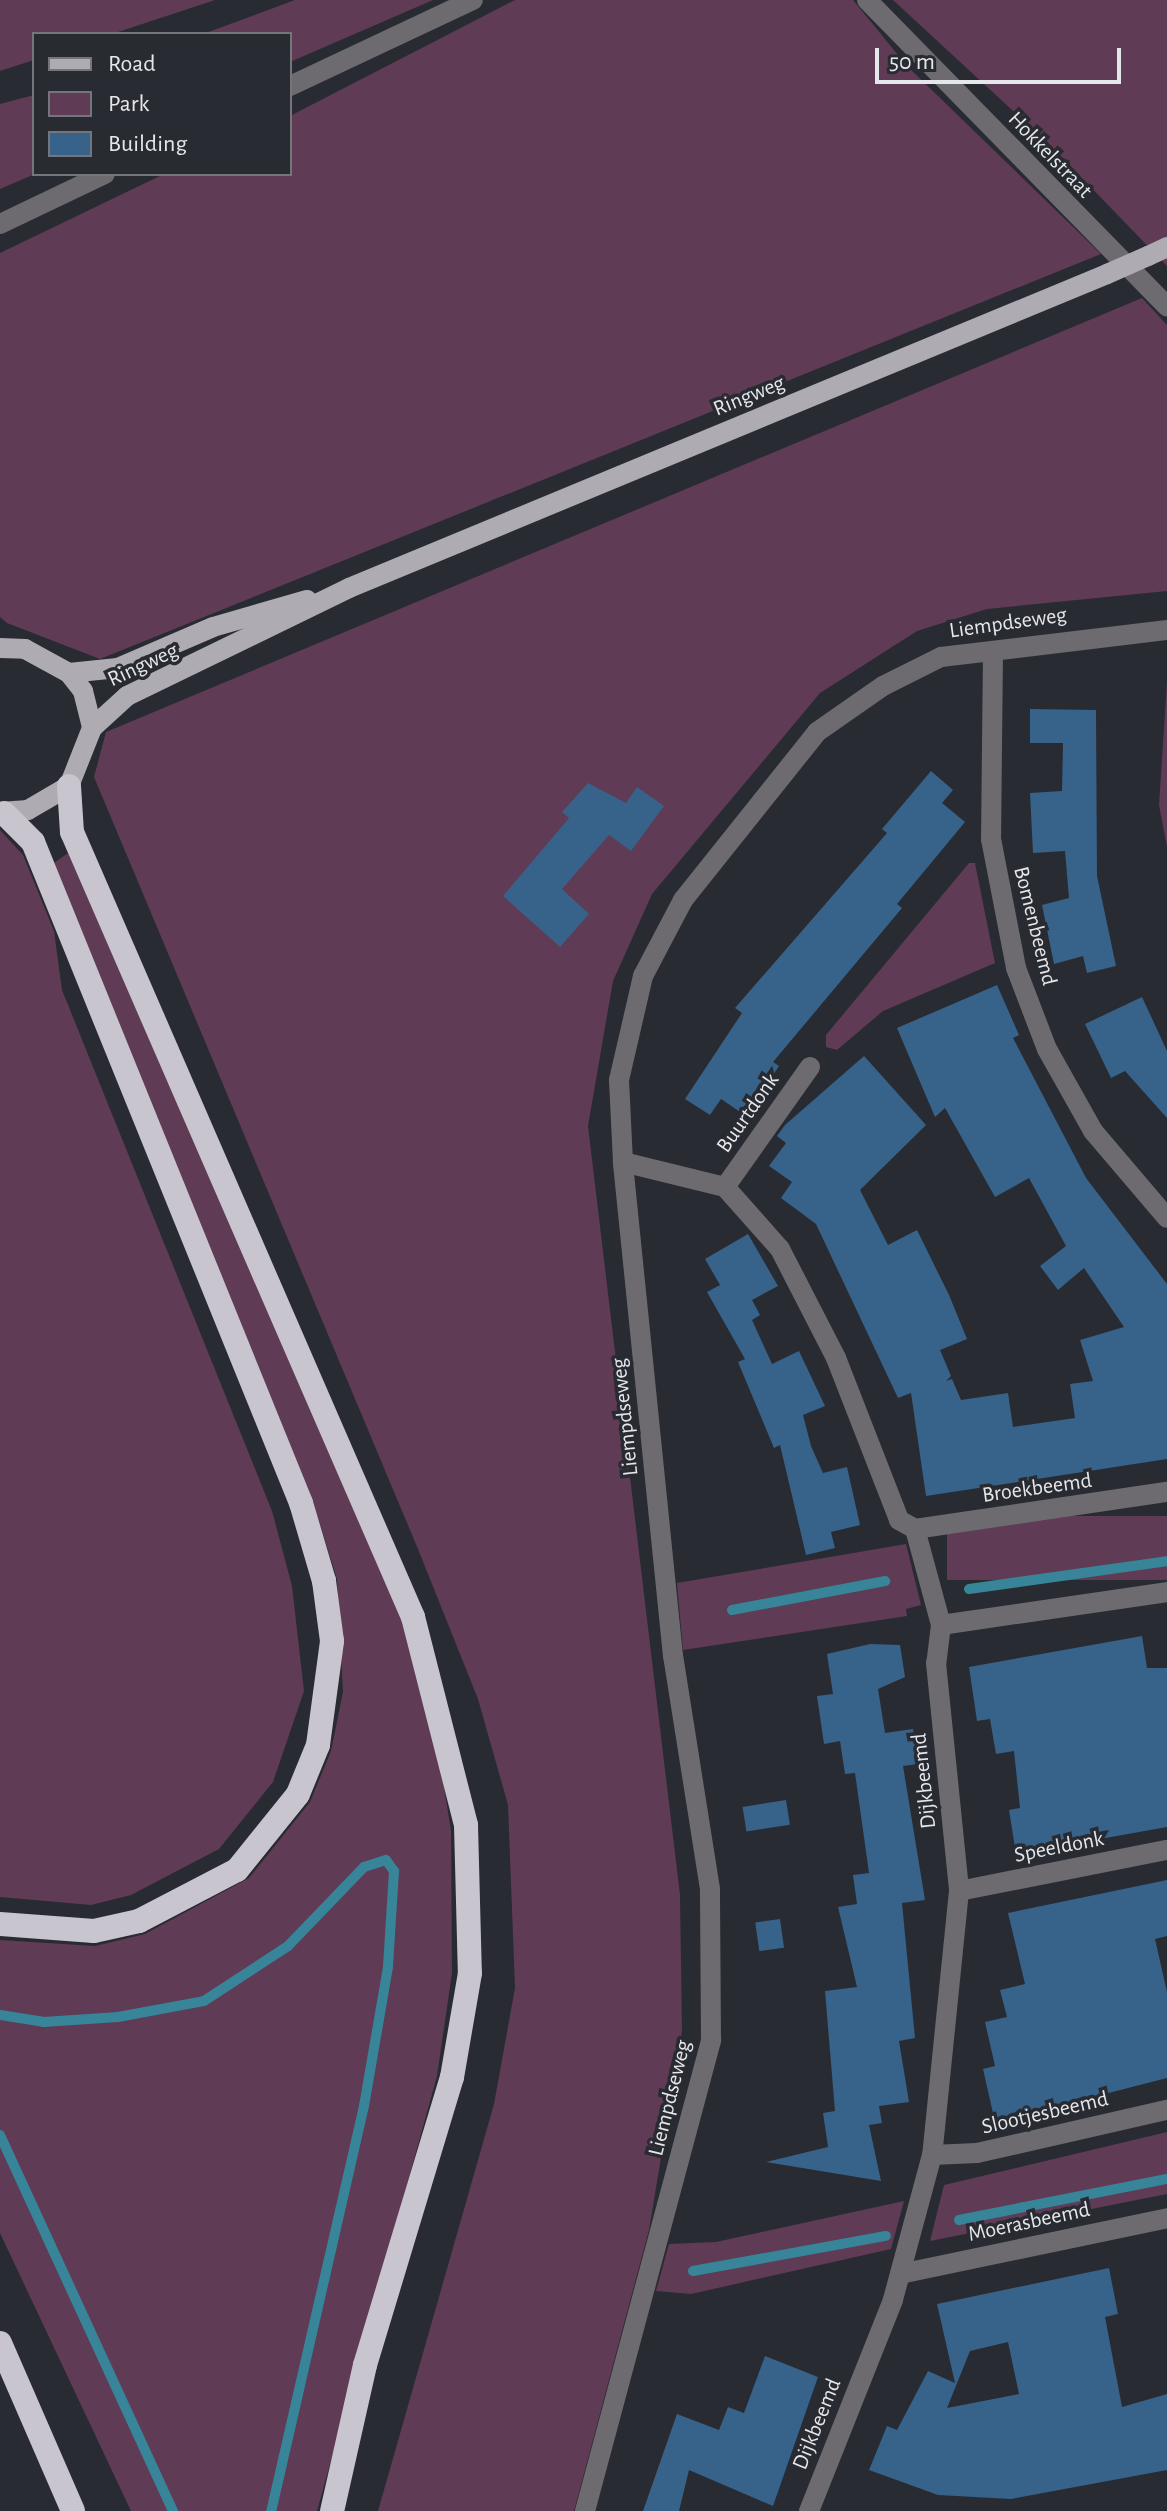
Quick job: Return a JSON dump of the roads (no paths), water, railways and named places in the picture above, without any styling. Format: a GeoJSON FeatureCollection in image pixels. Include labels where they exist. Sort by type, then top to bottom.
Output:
{"type":"FeatureCollection","features":[{"type":"Feature","properties":{"kind":"highway"},"geometry":{"type":"LineString","coordinates":[[69,786],[72,832],[413,1617],[466,1825],[470,1973],[452,2077],[365,2365],[332,2511]]}},
{"type":"Feature","properties":{"kind":"highway"},"geometry":{"type":"LineString","coordinates":[[0,1924],[94,1931],[139,1921],[237,1870],[303,1782],[327,1703],[332,1641],[324,1581],[295,1489],[33,842],[2,812]]}},
{"type":"Feature","properties":{"kind":"highway"},"geometry":{"type":"LineString","coordinates":[[0,2343],[73,2511]]}},
{"type":"Feature","properties":{"kind":"main road","name":"Ringweg"},"geometry":{"type":"LineString","coordinates":[[92,728],[127,696],[349,588],[1167,247]]}},
{"type":"Feature","properties":{"kind":"main road","name":"Ringweg"},"geometry":{"type":"LineString","coordinates":[[69,673],[118,668],[213,627],[349,588]]}},
{"type":"Feature","properties":{"kind":"main road"},"geometry":{"type":"LineString","coordinates":[[2,644],[46,656],[69,673],[83,691],[92,728],[69,786],[28,810],[2,812]]}},
{"type":"Feature","properties":{"kind":"street"},"geometry":{"type":"LineString","coordinates":[[292,85],[473,0]]}},
{"type":"Feature","properties":{"kind":"street","name":"Hokkelstraat"},"geometry":{"type":"LineString","coordinates":[[867,0],[1167,306]]}},
{"type":"Feature","properties":{"kind":"street"},"geometry":{"type":"LineString","coordinates":[[0,224],[101,176]]}},
{"type":"Feature","properties":{"kind":"street","name":"Liempdseweg"},"geometry":{"type":"LineString","coordinates":[[585,2511],[711,2040],[710,1889],[673,1656],[623,1162],[619,1080],[643,976],[683,900],[817,732],[941,657],[1167,630]]}},
{"type":"Feature","properties":{"kind":"street","name":"Bomenbeemd"},"geometry":{"type":"LineString","coordinates":[[993,651],[991,839],[1016,968],[1047,1049],[1093,1131],[1167,1218]]}},
{"type":"Feature","properties":{"kind":"street","name":"Buurtdonk"},"geometry":{"type":"LineString","coordinates":[[725,1187],[810,1067]]}},
{"type":"Feature","properties":{"kind":"street"},"geometry":{"type":"LineString","coordinates":[[623,1162],[725,1187]]}},
{"type":"Feature","properties":{"kind":"street","name":"Dijkbeemd"},"geometry":{"type":"LineString","coordinates":[[725,1187],[780,1249],[836,1358],[899,1520],[915,1529],[941,1625],[936,1663],[959,1891],[932,2155],[900,2274],[809,2511]]}},
{"type":"Feature","properties":{"kind":"street","name":"Broekbeemd"},"geometry":{"type":"LineString","coordinates":[[915,1529],[1167,1492]]}},
{"type":"Feature","properties":{"kind":"street"},"geometry":{"type":"LineString","coordinates":[[941,1625],[1167,1592]]}},
{"type":"Feature","properties":{"kind":"street","name":"Speeldonk"},"geometry":{"type":"LineString","coordinates":[[959,1891],[1167,1850]]}},
{"type":"Feature","properties":{"kind":"street","name":"Slootjesbeemd"},"geometry":{"type":"LineString","coordinates":[[932,2155],[977,2153],[1167,2110]]}},
{"type":"Feature","properties":{"kind":"street","name":"Moerasbeemd"},"geometry":{"type":"LineString","coordinates":[[900,2274],[1167,2218]]}},
{"type":"Feature","properties":{"kind":"waterway"},"geometry":{"type":"LineString","coordinates":[[969,1589],[1167,1561]]}},
{"type":"Feature","properties":{"kind":"waterway"},"geometry":{"type":"LineString","coordinates":[[732,1610],[885,1581]]}},
{"type":"Feature","properties":{"kind":"waterway"},"geometry":{"type":"LineString","coordinates":[[0,2015],[44,2022],[118,2017],[204,2001],[288,1946],[364,1867],[386,1860],[394,1871],[388,1967],[364,2106],[271,2511]]}},
{"type":"Feature","properties":{"kind":"waterway"},"geometry":{"type":"LineString","coordinates":[[0,2135],[173,2511]]}},
{"type":"Feature","properties":{"kind":"waterway"},"geometry":{"type":"LineString","coordinates":[[959,2220],[1167,2179]]}},
{"type":"Feature","properties":{"kind":"waterway"},"geometry":{"type":"LineString","coordinates":[[693,2271],[886,2236]]}}]}
